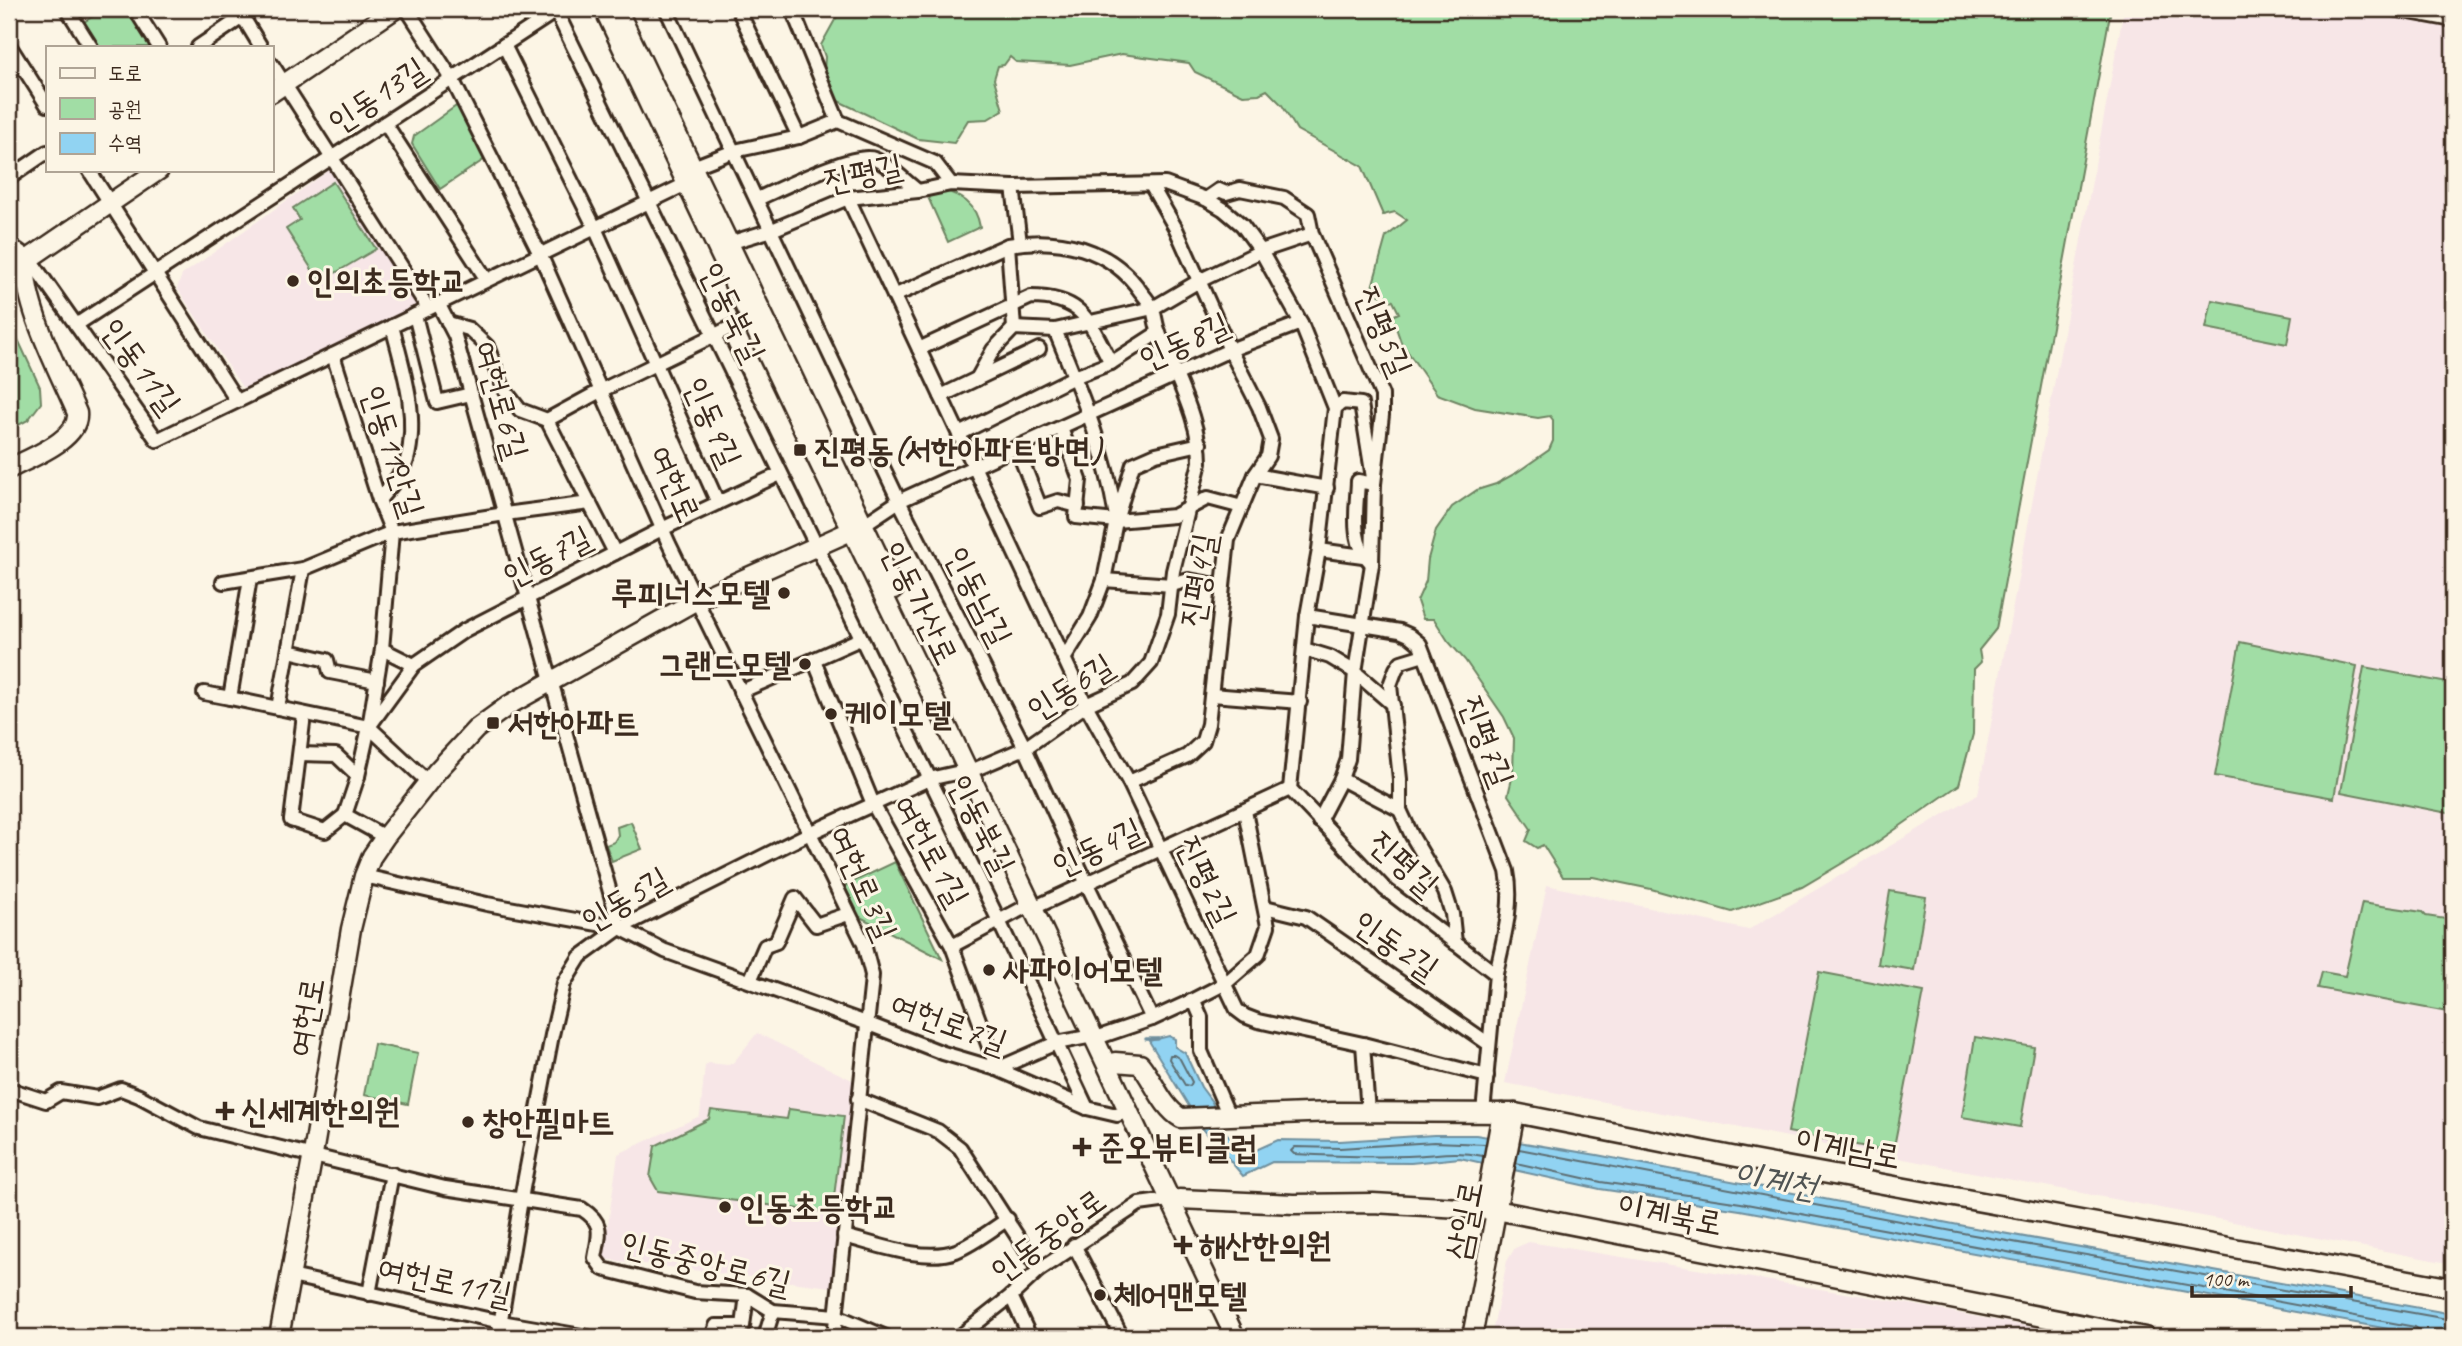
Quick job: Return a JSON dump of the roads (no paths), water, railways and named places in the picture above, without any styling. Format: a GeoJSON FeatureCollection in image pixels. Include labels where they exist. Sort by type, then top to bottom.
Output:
{"type":"FeatureCollection","features":[{"type":"Feature","properties":{"kind":"street"},"geometry":{"type":"LineString","coordinates":[[67,9],[90,46]]}},
{"type":"Feature","properties":{"kind":"street"},"geometry":{"type":"LineString","coordinates":[[135,9],[158,46]]}},
{"type":"Feature","properties":{"kind":"street"},"geometry":{"type":"LineString","coordinates":[[278,89],[395,9]]}},
{"type":"Feature","properties":{"kind":"street","name":"인동13길"},"geometry":{"type":"LineString","coordinates":[[407,9],[452,79]]}},
{"type":"Feature","properties":{"kind":"street","name":"인동가산로"},"geometry":{"type":"LineString","coordinates":[[604,9],[750,317],[858,528],[973,769],[1098,1036],[1129,1111],[1244,1337]]}},
{"type":"Feature","properties":{"kind":"street","name":"인동가산로"},"geometry":{"type":"LineString","coordinates":[[617,9],[769,327],[858,528]]}},
{"type":"Feature","properties":{"kind":"street","name":"인동남길"},"geometry":{"type":"LineString","coordinates":[[666,9],[899,501],[1026,748],[1152,1019]]}},
{"type":"Feature","properties":{"kind":"street"},"geometry":{"type":"LineString","coordinates":[[738,9],[799,137]]}},
{"type":"Feature","properties":{"kind":"street"},"geometry":{"type":"LineString","coordinates":[[792,9],[838,121],[935,163],[951,184]]}},
{"type":"Feature","properties":{"kind":"street"},"geometry":{"type":"LineString","coordinates":[[2393,9],[2453,20]]}},
{"type":"Feature","properties":{"kind":"street","name":"인동13길"},"geometry":{"type":"LineString","coordinates":[[76,325],[556,10]]}},
{"type":"Feature","properties":{"kind":"street","name":"인동북길"},"geometry":{"type":"LineString","coordinates":[[556,10],[999,921],[1087,1108]]}},
{"type":"Feature","properties":{"kind":"street"},"geometry":{"type":"LineString","coordinates":[[199,46],[245,11],[261,46]]}},
{"type":"Feature","properties":{"kind":"street"},"geometry":{"type":"LineString","coordinates":[[9,45],[46,103]]}},
{"type":"Feature","properties":{"kind":"street"},"geometry":{"type":"LineString","coordinates":[[504,45],[595,228]]}},
{"type":"Feature","properties":{"kind":"street","name":"인동13길"},"geometry":{"type":"LineString","coordinates":[[273,71],[278,89],[331,158]]}},
{"type":"Feature","properties":{"kind":"street"},"geometry":{"type":"LineString","coordinates":[[452,79],[540,254],[602,390]]}},
{"type":"Feature","properties":{"kind":"street"},"geometry":{"type":"LineString","coordinates":[[693,167],[734,151],[799,137],[838,121]]}},
{"type":"Feature","properties":{"kind":"street"},"geometry":{"type":"LineString","coordinates":[[385,123],[487,280]]}},
{"type":"Feature","properties":{"kind":"street"},"geometry":{"type":"LineString","coordinates":[[9,178],[46,153]]}},
{"type":"Feature","properties":{"kind":"street"},"geometry":{"type":"LineString","coordinates":[[757,199],[866,156],[876,159],[918,191]]}},
{"type":"Feature","properties":{"kind":"street"},"geometry":{"type":"LineString","coordinates":[[331,158],[433,306]]}},
{"type":"Feature","properties":{"kind":"street"},"geometry":{"type":"LineString","coordinates":[[90,172],[155,273]]}},
{"type":"Feature","properties":{"kind":"street"},"geometry":{"type":"LineString","coordinates":[[9,469],[63,440],[78,420],[32,303],[26,269],[29,258],[156,172]]}},
{"type":"Feature","properties":{"kind":"street","name":"인동11길"},"geometry":{"type":"LineString","coordinates":[[76,325],[157,440],[686,184]]}},
{"type":"Feature","properties":{"kind":"street","name":"진평길"},"geometry":{"type":"LineString","coordinates":[[729,243],[772,230],[848,198],[918,191],[951,184],[1013,187],[1165,184],[1206,199],[1242,225],[1261,251],[1301,323],[1335,408],[1319,550],[1307,616],[1290,789],[1385,889],[1496,974]]}},
{"type":"Feature","properties":{"kind":"street","name":"진평4길"},"geometry":{"type":"LineString","coordinates":[[1129,782],[1187,756],[1203,741],[1212,695],[1228,540],[1255,475],[1268,456],[1271,439],[1259,407],[1230,350],[1176,229],[1151,185]]}},
{"type":"Feature","properties":{"kind":"street"},"geometry":{"type":"LineString","coordinates":[[977,379],[993,350],[1014,328],[1013,187]]}},
{"type":"Feature","properties":{"kind":"street","name":"진평5길"},"geometry":{"type":"LineString","coordinates":[[1206,199],[1219,190],[1226,193],[1240,189],[1284,198],[1307,214],[1312,233],[1382,396],[1367,560],[1364,626]]}},
{"type":"Feature","properties":{"kind":"street","name":"진평2길"},"geometry":{"type":"LineString","coordinates":[[848,198],[1086,705],[1129,782],[1237,1010],[1258,1021],[1363,1044],[1487,1076]]}},
{"type":"Feature","properties":{"kind":"street","name":"인동9길"},"geometry":{"type":"LineString","coordinates":[[595,228],[718,503]]}},
{"type":"Feature","properties":{"kind":"street"},"geometry":{"type":"LineString","coordinates":[[1014,328],[1055,330],[1153,308],[1199,281],[1261,251],[1312,233]]}},
{"type":"Feature","properties":{"kind":"street"},"geometry":{"type":"LineString","coordinates":[[9,244],[29,258],[76,325]]}},
{"type":"Feature","properties":{"kind":"street"},"geometry":{"type":"LineString","coordinates":[[894,296],[1014,244],[1072,244],[1090,249],[1122,268],[1153,308],[1158,332],[1176,375]]}},
{"type":"Feature","properties":{"kind":"street","name":"인동11길"},"geometry":{"type":"LineString","coordinates":[[155,273],[237,401]]}},
{"type":"Feature","properties":{"kind":"street"},"geometry":{"type":"LineString","coordinates":[[919,349],[1031,297],[1059,299],[1069,303],[1089,321],[1111,363]]}},
{"type":"Feature","properties":{"kind":"street","name":"여헌로6길"},"geometry":{"type":"LineString","coordinates":[[433,306],[454,336],[552,683]]}},
{"type":"Feature","properties":{"kind":"street"},"geometry":{"type":"LineString","coordinates":[[415,315],[437,402],[471,394]]}},
{"type":"Feature","properties":{"kind":"street","name":"인동9길"},"geometry":{"type":"LineString","coordinates":[[547,420],[750,317]]}},
{"type":"Feature","properties":{"kind":"street","name":"인동8길"},"geometry":{"type":"LineString","coordinates":[[858,528],[899,501],[1230,350],[1301,323]]}},
{"type":"Feature","properties":{"kind":"street"},"geometry":{"type":"LineString","coordinates":[[448,324],[469,329],[487,346],[503,388],[520,410],[547,420],[615,553]]}},
{"type":"Feature","properties":{"kind":"street"},"geometry":{"type":"LineString","coordinates":[[379,500],[406,462],[410,437],[409,387],[391,326]]}},
{"type":"Feature","properties":{"kind":"street"},"geometry":{"type":"LineString","coordinates":[[1055,330],[1090,414],[1110,480],[1116,521]]}},
{"type":"Feature","properties":{"kind":"street"},"geometry":{"type":"LineString","coordinates":[[959,434],[1074,377],[1111,363],[1158,332]]}},
{"type":"Feature","properties":{"kind":"street"},"geometry":{"type":"LineString","coordinates":[[941,396],[1039,349]]}},
{"type":"Feature","properties":{"kind":"street","name":"인동11안길"},"geometry":{"type":"LineString","coordinates":[[333,355],[379,500],[393,532],[382,649],[369,727]]}},
{"type":"Feature","properties":{"kind":"street","name":"인동6길"},"geometry":{"type":"LineString","coordinates":[[973,769],[1026,748],[1086,705],[1132,684],[1151,663],[1168,614],[1173,571],[1199,463],[1200,444],[1176,375]]}},
{"type":"Feature","properties":{"kind":"street","name":"여헌로"},"geometry":{"type":"LineString","coordinates":[[602,390],[662,529],[697,600]]}},
{"type":"Feature","properties":{"kind":"street"},"geometry":{"type":"LineString","coordinates":[[1335,408],[1343,402],[1361,404],[1374,484],[1358,481],[1355,527],[1367,560]]}},
{"type":"Feature","properties":{"kind":"street"},"geometry":{"type":"LineString","coordinates":[[1061,428],[1080,480],[1077,511]]}},
{"type":"Feature","properties":{"kind":"street"},"geometry":{"type":"LineString","coordinates":[[1064,659],[1090,617],[1104,580],[1116,521],[1133,464],[1156,454],[1200,444]]}},
{"type":"Feature","properties":{"kind":"street"},"geometry":{"type":"LineString","coordinates":[[1017,447],[1040,507],[1058,501],[1077,511],[1116,521],[1174,516],[1208,498],[1242,507]]}},
{"type":"Feature","properties":{"kind":"street","name":"인동7길"},"geometry":{"type":"LineString","coordinates":[[369,727],[414,665],[466,630],[662,529],[780,474]]}},
{"type":"Feature","properties":{"kind":"street"},"geometry":{"type":"LineString","coordinates":[[1255,475],[1326,488]]}},
{"type":"Feature","properties":{"kind":"street"},"geometry":{"type":"LineString","coordinates":[[223,582],[303,569],[393,532],[590,503]]}},
{"type":"Feature","properties":{"kind":"street","name":"여헌로"},"geometry":{"type":"LineString","coordinates":[[279,1337],[351,929],[364,876],[372,856],[385,836],[428,781],[476,729],[509,705],[697,600],[858,528]]}},
{"type":"Feature","properties":{"kind":"street"},"geometry":{"type":"LineString","coordinates":[[1319,550],[1367,560]]}},
{"type":"Feature","properties":{"kind":"street"},"geometry":{"type":"LineString","coordinates":[[278,708],[303,569]]}},
{"type":"Feature","properties":{"kind":"street"},"geometry":{"type":"LineString","coordinates":[[230,698],[250,578]]}},
{"type":"Feature","properties":{"kind":"street"},"geometry":{"type":"LineString","coordinates":[[1104,580],[1172,586],[1189,580],[1222,586]]}},
{"type":"Feature","properties":{"kind":"street","name":"여헌로3길"},"geometry":{"type":"LineString","coordinates":[[697,600],[864,944],[872,975],[834,1337]]}},
{"type":"Feature","properties":{"kind":"street","name":"진평7길"},"geometry":{"type":"LineString","coordinates":[[1307,616],[1387,628],[1409,635],[1420,644],[1507,871],[1511,888],[1496,974]]}},
{"type":"Feature","properties":{"kind":"street"},"geometry":{"type":"LineString","coordinates":[[1319,821],[1341,779],[1349,751],[1355,672],[1364,626]]}},
{"type":"Feature","properties":{"kind":"street"},"geometry":{"type":"LineString","coordinates":[[740,692],[860,639]]}},
{"type":"Feature","properties":{"kind":"street"},"geometry":{"type":"LineString","coordinates":[[382,649],[414,665]]}},
{"type":"Feature","properties":{"kind":"street"},"geometry":{"type":"LineString","coordinates":[[1304,649],[1330,657],[1355,672],[1393,705]]}},
{"type":"Feature","properties":{"kind":"street"},"geometry":{"type":"LineString","coordinates":[[289,651],[327,660],[330,672],[377,681]]}},
{"type":"Feature","properties":{"kind":"street","name":"진평길"},"geometry":{"type":"LineString","coordinates":[[1424,655],[1401,662],[1390,685],[1400,779],[1400,810],[1412,836],[1446,892],[1455,943]]}},
{"type":"Feature","properties":{"kind":"street","name":"여헌로1길"},"geometry":{"type":"LineString","coordinates":[[814,660],[873,804],[951,946],[997,1069]]}},
{"type":"Feature","properties":{"kind":"street"},"geometry":{"type":"LineString","coordinates":[[552,683],[620,928]]}},
{"type":"Feature","properties":{"kind":"street"},"geometry":{"type":"LineString","coordinates":[[204,693],[369,727],[428,781]]}},
{"type":"Feature","properties":{"kind":"street"},"geometry":{"type":"LineString","coordinates":[[1212,695],[1300,702]]}},
{"type":"Feature","properties":{"kind":"street"},"geometry":{"type":"LineString","coordinates":[[304,715],[291,820],[325,831],[345,815],[358,776],[369,727]]}},
{"type":"Feature","properties":{"kind":"street"},"geometry":{"type":"LineString","coordinates":[[300,754],[335,755],[358,776]]}},
{"type":"Feature","properties":{"kind":"street","name":"인동5길"},"geometry":{"type":"LineString","coordinates":[[498,1337],[521,1201],[564,983],[580,957],[620,928],[810,833],[929,779],[973,769]]}},
{"type":"Feature","properties":{"kind":"street","name":"진평길"},"geometry":{"type":"LineString","coordinates":[[1341,779],[1400,810]]}},
{"type":"Feature","properties":{"kind":"street","name":"인동4길"},"geometry":{"type":"LineString","coordinates":[[999,921],[1087,884],[1290,789]]}},
{"type":"Feature","properties":{"kind":"street"},"geometry":{"type":"LineString","coordinates":[[997,1069],[1056,1043],[1098,1036],[1152,1019],[1226,983],[1258,955],[1268,926],[1245,811]]}},
{"type":"Feature","properties":{"kind":"street"},"geometry":{"type":"LineString","coordinates":[[345,815],[385,836]]}},
{"type":"Feature","properties":{"kind":"street","name":"여헌로7길"},"geometry":{"type":"LineString","coordinates":[[364,876],[487,904],[620,928],[665,951],[943,1053],[997,1069],[1087,1108],[1117,1115],[1129,1111]]}},
{"type":"Feature","properties":{"kind":"street"},"geometry":{"type":"LineString","coordinates":[[750,981],[765,946],[776,942],[795,898],[816,925],[848,914]]}},
{"type":"Feature","properties":{"kind":"street","name":"인동2길"},"geometry":{"type":"LineString","coordinates":[[1265,907],[1306,917],[1489,1044]]}},
{"type":"Feature","properties":{"kind":"street","name":"인동북길"},"geometry":{"type":"LineString","coordinates":[[951,946],[999,921]]}},
{"type":"Feature","properties":{"kind":"street"},"geometry":{"type":"LineString","coordinates":[[1483,1113],[1496,974]]}},
{"type":"Feature","properties":{"kind":"street"},"geometry":{"type":"LineString","coordinates":[[1187,1003],[1195,1003],[1201,1017],[1201,1051],[1228,1116]]}},
{"type":"Feature","properties":{"kind":"street","name":"인동가산로"},"geometry":{"type":"LineString","coordinates":[[1098,1036],[1115,1062],[1235,1337]]}},
{"type":"Feature","properties":{"kind":"street"},"geometry":{"type":"LineString","coordinates":[[1363,1044],[1368,1113]]}},
{"type":"Feature","properties":{"kind":"street","name":"이계남로"},"geometry":{"type":"LineString","coordinates":[[1115,1062],[1140,1064],[1172,1112],[1181,1118],[1333,1112],[1509,1113],[2453,1288]]}},
{"type":"Feature","properties":{"kind":"street","name":"인동중앙로6길"},"geometry":{"type":"LineString","coordinates":[[9,1089],[46,1101],[61,1092],[97,1098],[121,1089],[198,1128],[445,1188],[582,1209],[596,1218],[600,1228],[595,1258],[603,1269],[695,1292],[747,1295],[773,1311],[837,1316],[886,1337]]}},
{"type":"Feature","properties":{"kind":"street"},"geometry":{"type":"LineString","coordinates":[[858,1099],[938,1131],[960,1148],[1039,1270]]}},
{"type":"Feature","properties":{"kind":"street","name":"삼일로"},"geometry":{"type":"LineString","coordinates":[[1461,1337],[1509,1113]]}},
{"type":"Feature","properties":{"kind":"street"},"geometry":{"type":"LineString","coordinates":[[369,1294],[391,1174]]}},
{"type":"Feature","properties":{"kind":"street","name":"이계북로"},"geometry":{"type":"LineString","coordinates":[[1175,1199],[1294,1204],[1373,1203],[1490,1210],[2145,1337]]}},
{"type":"Feature","properties":{"kind":"street","name":"인동중앙로"},"geometry":{"type":"LineString","coordinates":[[959,1337],[1039,1270],[1074,1245],[1139,1204],[1175,1199]]}},
{"type":"Feature","properties":{"kind":"street","name":"삼일로"},"geometry":{"type":"LineString","coordinates":[[1472,1337],[1490,1210]]}},
{"type":"Feature","properties":{"kind":"street"},"geometry":{"type":"LineString","coordinates":[[844,1236],[924,1255],[941,1255],[970,1244],[1008,1219]]}},
{"type":"Feature","properties":{"kind":"street"},"geometry":{"type":"LineString","coordinates":[[1074,1245],[1122,1337]]}},
{"type":"Feature","properties":{"kind":"street","name":"여헌로11길"},"geometry":{"type":"LineString","coordinates":[[291,1276],[501,1322],[588,1337]]}},
{"type":"Feature","properties":{"kind":"street"},"geometry":{"type":"LineString","coordinates":[[712,1337],[716,1326],[743,1326],[747,1295]]}},
{"type":"Feature","properties":{"kind":"street"},"geometry":{"type":"LineString","coordinates":[[1011,1296],[1030,1337]]}},
{"type":"Feature","properties":{"kind":"street"},"geometry":{"type":"LineString","coordinates":[[765,1337],[773,1311]]}},
{"type":"Feature","properties":{"kind":"water","name":"이계천"},"geometry":{"type":"Polygon","coordinates":[[[1169,1036],[1175,1039],[1175,1047],[1185,1053],[1201,1087],[1212,1102],[1223,1130],[1239,1146],[1256,1150],[1278,1140],[1340,1141],[1476,1135],[1597,1155],[1969,1227],[2453,1314],[2453,1337],[2432,1337],[1740,1210],[1600,1189],[1460,1158],[1411,1163],[1272,1162],[1243,1176],[1203,1129],[1149,1041],[1169,1036]]]}},
{"type":"Feature","properties":{"kind":"waterway","name":"이계천"},"geometry":{"type":"LineString","coordinates":[[1146,1039],[1158,1039]]}},
{"type":"Feature","properties":{"kind":"place","name":"인의초등학교"},"geometry":{"type":"Point","coordinates":[293,281]}},
{"type":"Feature","properties":{"kind":"place","name":"진평동(서한아파트방면)"},"geometry":{"type":"Point","coordinates":[800,450]}},
{"type":"Feature","properties":{"kind":"place","name":"루피너스모텔"},"geometry":{"type":"Point","coordinates":[784,593]}},
{"type":"Feature","properties":{"kind":"place","name":"그랜드모텔"},"geometry":{"type":"Point","coordinates":[805,664]}},
{"type":"Feature","properties":{"kind":"place","name":"케이모텔"},"geometry":{"type":"Point","coordinates":[831,714]}},
{"type":"Feature","properties":{"kind":"place","name":"서한아파트"},"geometry":{"type":"Point","coordinates":[493,723]}},
{"type":"Feature","properties":{"kind":"place","name":"사파이어모텔"},"geometry":{"type":"Point","coordinates":[989,970]}},
{"type":"Feature","properties":{"kind":"place","name":"신세계한의원"},"geometry":{"type":"Point","coordinates":[225,1111]}},
{"type":"Feature","properties":{"kind":"place","name":"창안필마트"},"geometry":{"type":"Point","coordinates":[468,1122]}},
{"type":"Feature","properties":{"kind":"place","name":"준오뷰티클럽"},"geometry":{"type":"Point","coordinates":[1082,1147]}},
{"type":"Feature","properties":{"kind":"place","name":"인동초등학교"},"geometry":{"type":"Point","coordinates":[725,1207]}},
{"type":"Feature","properties":{"kind":"place","name":"해산한의원"},"geometry":{"type":"Point","coordinates":[1183,1245]}},
{"type":"Feature","properties":{"kind":"place","name":"체어맨모텔"},"geometry":{"type":"Point","coordinates":[1100,1295]}}]}
